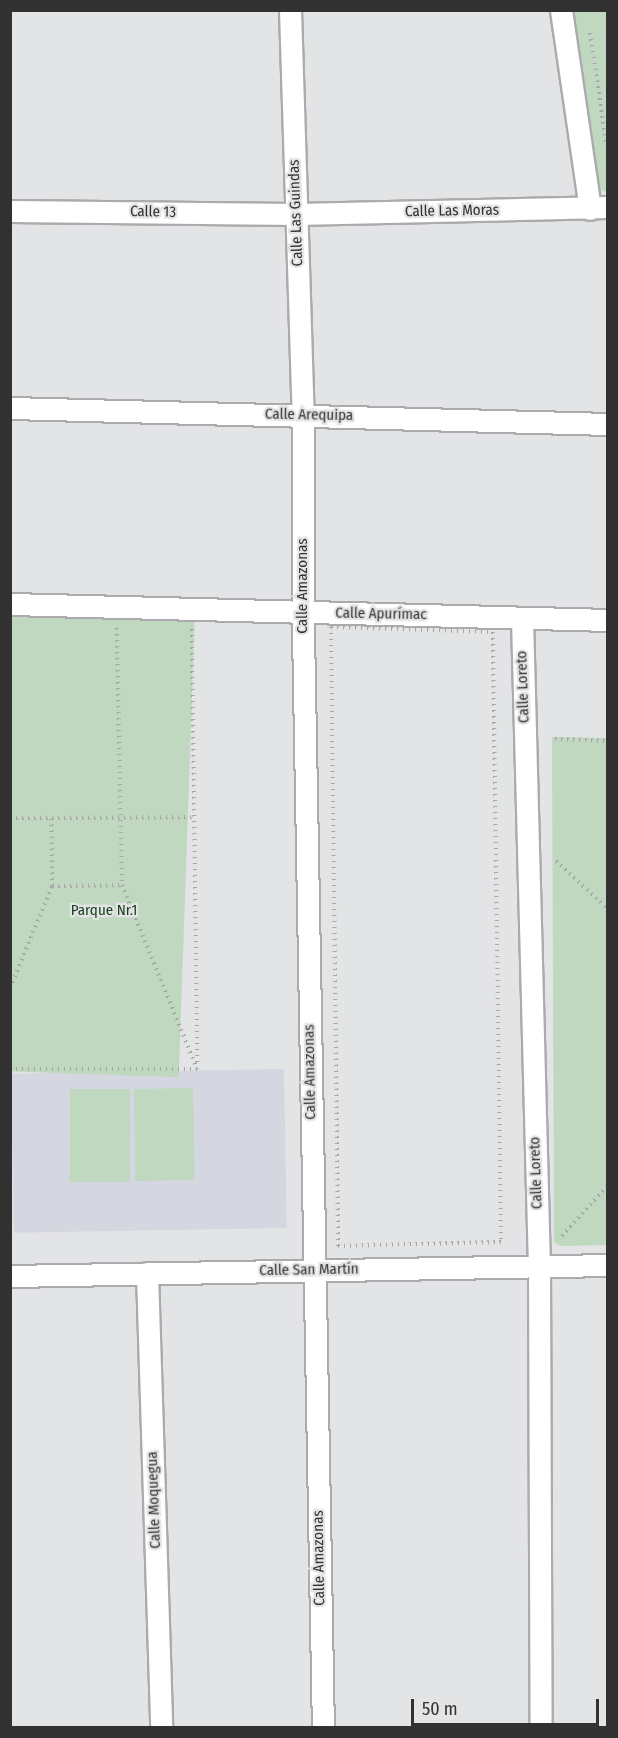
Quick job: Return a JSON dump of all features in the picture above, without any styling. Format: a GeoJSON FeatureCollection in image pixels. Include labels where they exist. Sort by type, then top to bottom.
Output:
{"type":"FeatureCollection","features":[{"type":"Feature","properties":{"kind":"street","name":"Calle Las Guindas"},"geometry":{"type":"LineString","coordinates":[[290,10],[303,416]]}},
{"type":"Feature","properties":{"kind":"street"},"geometry":{"type":"LineString","coordinates":[[561,10],[598,208]]}},
{"type":"Feature","properties":{"kind":"street","name":"Calle Las Moras"},"geometry":{"type":"LineString","coordinates":[[296,214],[598,208]]}},
{"type":"Feature","properties":{"kind":"street","name":"Calle 13"},"geometry":{"type":"LineString","coordinates":[[10,211],[296,214]]}},
{"type":"Feature","properties":{"kind":"street","name":"Calle Arequipa"},"geometry":{"type":"LineString","coordinates":[[10,408],[608,424]]}},
{"type":"Feature","properties":{"kind":"street","name":"Calle Amazonas"},"geometry":{"type":"LineString","coordinates":[[303,416],[303,612],[313,1270],[323,1728]]}},
{"type":"Feature","properties":{"kind":"street","name":"Calle Apurímac"},"geometry":{"type":"LineString","coordinates":[[10,604],[608,620]]}},
{"type":"Feature","properties":{"kind":"street","name":"Calle Loreto"},"geometry":{"type":"LineString","coordinates":[[522,618],[539,1266],[541,1728]]}},
{"type":"Feature","properties":{"kind":"street","name":"Calle San Martín"},"geometry":{"type":"LineString","coordinates":[[10,1276],[608,1265]]}},
{"type":"Feature","properties":{"kind":"street","name":"Calle Moquegua"},"geometry":{"type":"LineString","coordinates":[[147,1273],[161,1728]]}},
{"type":"Feature","properties":{"kind":"path"},"geometry":{"type":"LineString","coordinates":[[588,22],[603,110],[607,155]]}},
{"type":"Feature","properties":{"kind":"path"},"geometry":{"type":"LineString","coordinates":[[117,621],[122,885],[197,1069]]}},
{"type":"Feature","properties":{"kind":"path"},"geometry":{"type":"LineString","coordinates":[[192,623],[197,1069]]}},
{"type":"Feature","properties":{"kind":"path"},"geometry":{"type":"LineString","coordinates":[[331,627],[493,632],[501,1242],[338,1246],[331,627]]}},
{"type":"Feature","properties":{"kind":"path"},"geometry":{"type":"LineString","coordinates":[[555,739],[608,741]]}},
{"type":"Feature","properties":{"kind":"path"},"geometry":{"type":"LineString","coordinates":[[10,988],[52,886],[51,817]]}},
{"type":"Feature","properties":{"kind":"path"},"geometry":{"type":"LineString","coordinates":[[10,818],[194,817]]}},
{"type":"Feature","properties":{"kind":"path"},"geometry":{"type":"LineString","coordinates":[[556,861],[608,909]]}},
{"type":"Feature","properties":{"kind":"path"},"geometry":{"type":"LineString","coordinates":[[52,886],[122,885]]}},
{"type":"Feature","properties":{"kind":"path"},"geometry":{"type":"LineString","coordinates":[[10,1069],[197,1069]]}},
{"type":"Feature","properties":{"kind":"path"},"geometry":{"type":"LineString","coordinates":[[561,1237],[608,1185]]}},
{"type":"Feature","properties":{"kind":"shaded area"},"geometry":{"type":"Polygon","coordinates":[[[284,1069],[287,1228],[14,1233],[11,1074],[284,1069]]]}},
{"type":"Feature","properties":{"kind":"green space"},"geometry":{"type":"Polygon","coordinates":[[[571,11],[607,11],[607,192],[599,189],[571,11]]]}},
{"type":"Feature","properties":{"kind":"green space","name":"Parque Nr.1"},"geometry":{"type":"Polygon","coordinates":[[[11,608],[195,614],[179,1077],[10,1071],[11,608]]]}},
{"type":"Feature","properties":{"kind":"green space"},"geometry":{"type":"Polygon","coordinates":[[[552,737],[607,738],[607,1245],[560,1246],[554,1242],[552,737]]]}},
{"type":"Feature","properties":{"kind":"green space"},"geometry":{"type":"Polygon","coordinates":[[[193,1088],[195,1180],[136,1181],[134,1089],[193,1088]]]}},
{"type":"Feature","properties":{"kind":"green space"},"geometry":{"type":"Polygon","coordinates":[[[70,1089],[130,1089],[130,1182],[70,1182],[70,1089]]]}}]}
